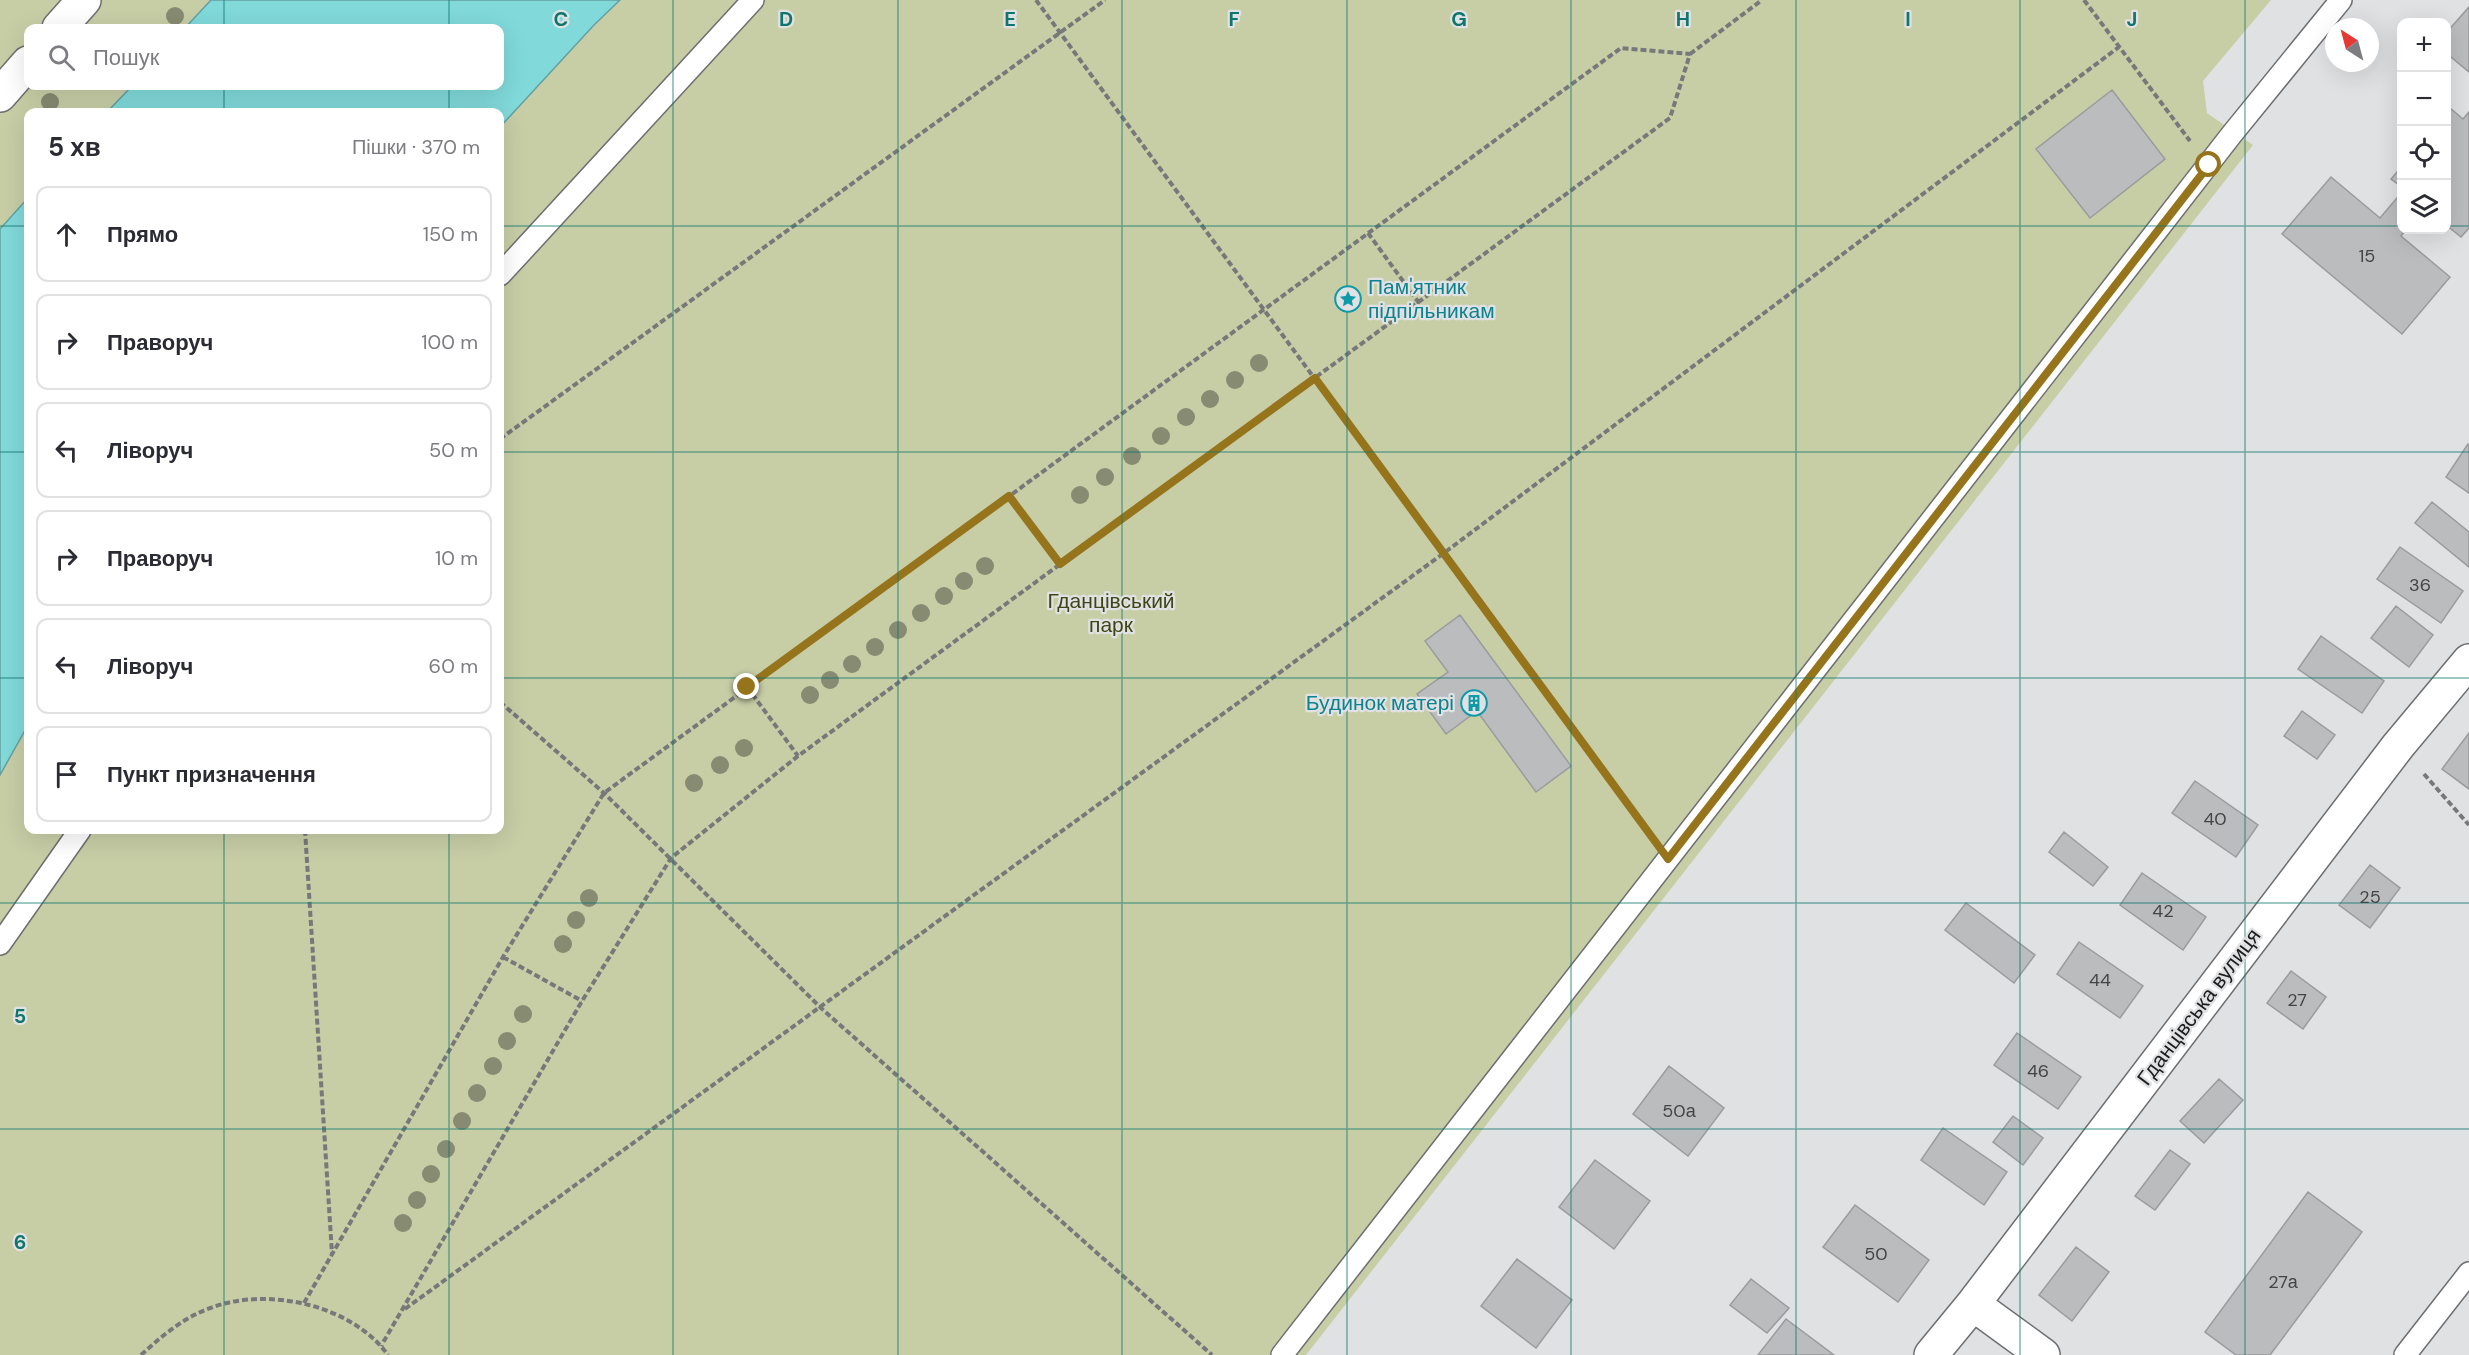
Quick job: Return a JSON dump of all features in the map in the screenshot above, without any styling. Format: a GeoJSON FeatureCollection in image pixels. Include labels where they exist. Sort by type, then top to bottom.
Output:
{"type":"FeatureCollection","features":[{"type":"Feature","properties":{"kind":"street"},"geometry":{"type":"LineString","coordinates":[[63,24],[84,0]]}},
{"type":"Feature","properties":{"kind":"street"},"geometry":{"type":"LineString","coordinates":[[0,95],[24,68]]}},
{"type":"Feature","properties":{"kind":"street","name":"Гданцівська вулиця"},"geometry":{"type":"LineString","coordinates":[[1931,1355],[1973,1304],[2398,746],[2469,661]]}},
{"type":"Feature","properties":{"kind":"street"},"geometry":{"type":"LineString","coordinates":[[1973,1304],[2043,1355]]}},
{"type":"Feature","properties":{"kind":"lane"},"geometry":{"type":"LineString","coordinates":[[504,271],[753,0]]}},
{"type":"Feature","properties":{"kind":"lane"},"geometry":{"type":"LineString","coordinates":[[1282,1355],[2209,165],[2341,0]]}},
{"type":"Feature","properties":{"kind":"lane"},"geometry":{"type":"LineString","coordinates":[[0,944],[77,834]]}},
{"type":"Feature","properties":{"kind":"lane"},"geometry":{"type":"LineString","coordinates":[[2405,1355],[2469,1273]]}},
{"type":"Feature","properties":{"kind":"path"},"geometry":{"type":"LineString","coordinates":[[1036,0],[1668,859]]}},
{"type":"Feature","properties":{"kind":"path"},"geometry":{"type":"LineString","coordinates":[[504,436],[1105,0]]}},
{"type":"Feature","properties":{"kind":"path"},"geometry":{"type":"LineString","coordinates":[[381,1346],[582,1001],[671,858],[798,756],[1670,118],[1690,54],[1762,0]]}},
{"type":"Feature","properties":{"kind":"path"},"geometry":{"type":"LineString","coordinates":[[2084,0],[2209,165]]}},
{"type":"Feature","properties":{"kind":"path"},"geometry":{"type":"LineString","coordinates":[[402,1311],[1443,553],[2119,47]]}},
{"type":"Feature","properties":{"kind":"path"},"geometry":{"type":"LineString","coordinates":[[304,1303],[503,957],[604,793],[1622,48],[1690,54]]}},
{"type":"Feature","properties":{"kind":"path"},"geometry":{"type":"LineString","coordinates":[[1368,232],[1419,303]]}},
{"type":"Feature","properties":{"kind":"path"},"geometry":{"type":"LineString","coordinates":[[1009,496],[1060,564]]}},
{"type":"Feature","properties":{"kind":"path"},"geometry":{"type":"LineString","coordinates":[[747,687],[798,756]]}},
{"type":"Feature","properties":{"kind":"path"},"geometry":{"type":"LineString","coordinates":[[504,706],[604,793],[821,1008],[1212,1355]]}},
{"type":"Feature","properties":{"kind":"path"},"geometry":{"type":"LineString","coordinates":[[2398,746],[2469,825]]}},
{"type":"Feature","properties":{"kind":"path"},"geometry":{"type":"LineString","coordinates":[[305,834],[332,1254]]}},
{"type":"Feature","properties":{"kind":"path"},"geometry":{"type":"LineString","coordinates":[[503,957],[582,1001]]}},
{"type":"Feature","properties":{"kind":"path"},"geometry":{"type":"LineString","coordinates":[[141,1355],[172,1327],[213,1306],[259,1298],[304,1303],[347,1320],[381,1346],[388,1355]]}},
{"type":"Feature","properties":{"kind":"green space"},"geometry":{"type":"Polygon","coordinates":[[[0,0],[211,0],[189,24],[24,24],[24,90],[128,90],[111,108],[24,108],[24,202],[0,229],[0,0]]]}},
{"type":"Feature","properties":{"kind":"green space","name":"Гданцівський парк"},"geometry":{"type":"Polygon","coordinates":[[[620,0],[2271,0],[2203,81],[2207,113],[2253,145],[1306,1355],[0,1355],[0,775],[24,732],[24,834],[504,834],[504,123],[620,0]]]}},
{"type":"Feature","properties":{"kind":"water"},"geometry":{"type":"Polygon","coordinates":[[[211,0],[620,0],[504,123],[504,108],[111,108],[128,90],[504,90],[504,24],[189,24],[211,0]]]}},
{"type":"Feature","properties":{"kind":"water"},"geometry":{"type":"Polygon","coordinates":[[[24,202],[24,732],[0,775],[0,229],[24,202]]]}},
{"type":"Feature","properties":{"kind":"building"},"geometry":{"type":"Polygon","coordinates":[[[2469,7],[2469,72],[2451,57],[2451,27],[2469,7]]]}},
{"type":"Feature","properties":{"kind":"building"},"geometry":{"type":"Polygon","coordinates":[[[2112,90],[2165,159],[2090,218],[2036,149],[2112,90]]]}},
{"type":"Feature","properties":{"kind":"building"},"geometry":{"type":"Polygon","coordinates":[[[2451,109],[2463,119],[2469,112],[2469,228],[2461,237],[2451,229],[2451,109]]]}},
{"type":"Feature","properties":{"kind":"building"},"geometry":{"type":"Polygon","coordinates":[[[2397,172],[2397,183],[2391,179],[2397,172]]]}},
{"type":"Feature","properties":{"kind":"building"},"geometry":{"type":"Polygon","coordinates":[[[2331,177],[2380,218],[2397,198],[2397,234],[2403,234],[2401,236],[2450,277],[2402,334],[2282,234],[2331,177]]]}},
{"type":"Feature","properties":{"kind":"building"},"geometry":{"type":"Polygon","coordinates":[[[2469,445],[2469,493],[2446,477],[2469,445]]]}},
{"type":"Feature","properties":{"kind":"building"},"geometry":{"type":"Polygon","coordinates":[[[2432,502],[2469,532],[2469,567],[2415,523],[2432,502]]]}},
{"type":"Feature","properties":{"kind":"building"},"geometry":{"type":"Polygon","coordinates":[[[2400,547],[2463,591],[2441,623],[2377,579],[2400,547]]]}},
{"type":"Feature","properties":{"kind":"building"},"geometry":{"type":"Polygon","coordinates":[[[2396,606],[2433,635],[2409,667],[2371,638],[2396,606]]]}},
{"type":"Feature","properties":{"kind":"building","name":"Будинок матері"},"geometry":{"type":"Polygon","coordinates":[[[1460,615],[1571,766],[1536,792],[1477,711],[1446,734],[1417,694],[1448,672],[1425,641],[1460,615]]]}},
{"type":"Feature","properties":{"kind":"building"},"geometry":{"type":"Polygon","coordinates":[[[2321,636],[2384,681],[2362,713],[2298,669],[2321,636]]]}},
{"type":"Feature","properties":{"kind":"building"},"geometry":{"type":"Polygon","coordinates":[[[2302,711],[2335,735],[2317,759],[2284,736],[2302,711]]]}},
{"type":"Feature","properties":{"kind":"building"},"geometry":{"type":"Polygon","coordinates":[[[2469,733],[2469,789],[2442,769],[2469,733]]]}},
{"type":"Feature","properties":{"kind":"building"},"geometry":{"type":"Polygon","coordinates":[[[2195,781],[2258,825],[2236,857],[2172,813],[2195,781]]]}},
{"type":"Feature","properties":{"kind":"building"},"geometry":{"type":"Polygon","coordinates":[[[2064,832],[2108,867],[2093,886],[2049,852],[2064,832]]]}},
{"type":"Feature","properties":{"kind":"building"},"geometry":{"type":"Polygon","coordinates":[[[2370,865],[2400,888],[2370,928],[2339,905],[2370,865]]]}},
{"type":"Feature","properties":{"kind":"building"},"geometry":{"type":"Polygon","coordinates":[[[2142,873],[2206,917],[2183,950],[2120,905],[2142,873]]]}},
{"type":"Feature","properties":{"kind":"building"},"geometry":{"type":"Polygon","coordinates":[[[1966,903],[2035,955],[2014,983],[1945,930],[1966,903]]]}},
{"type":"Feature","properties":{"kind":"building"},"geometry":{"type":"Polygon","coordinates":[[[2079,942],[2143,986],[2120,1018],[2057,974],[2079,942]]]}},
{"type":"Feature","properties":{"kind":"building"},"geometry":{"type":"Polygon","coordinates":[[[2291,971],[2326,997],[2303,1029],[2267,1003],[2291,971]]]}},
{"type":"Feature","properties":{"kind":"building"},"geometry":{"type":"Polygon","coordinates":[[[2017,1033],[2081,1077],[2058,1109],[1994,1065],[2017,1033]]]}},
{"type":"Feature","properties":{"kind":"building"},"geometry":{"type":"Polygon","coordinates":[[[1669,1066],[1724,1108],[1688,1156],[1633,1114],[1669,1066]]]}},
{"type":"Feature","properties":{"kind":"building"},"geometry":{"type":"Polygon","coordinates":[[[2219,1079],[2243,1100],[2204,1143],[2180,1121],[2219,1079]]]}},
{"type":"Feature","properties":{"kind":"building"},"geometry":{"type":"Polygon","coordinates":[[[2013,1116],[2043,1138],[2023,1165],[1993,1142],[2013,1116]]]}},
{"type":"Feature","properties":{"kind":"building"},"geometry":{"type":"Polygon","coordinates":[[[1943,1128],[2007,1172],[1984,1205],[1921,1160],[1943,1128]]]}},
{"type":"Feature","properties":{"kind":"building"},"geometry":{"type":"Polygon","coordinates":[[[2170,1150],[2190,1164],[2155,1210],[2135,1196],[2170,1150]]]}},
{"type":"Feature","properties":{"kind":"building"},"geometry":{"type":"Polygon","coordinates":[[[1595,1160],[1650,1201],[1614,1249],[1559,1207],[1595,1160]]]}},
{"type":"Feature","properties":{"kind":"building"},"geometry":{"type":"Polygon","coordinates":[[[2308,1192],[2362,1232],[2270,1355],[2236,1355],[2205,1332],[2308,1192]]]}},
{"type":"Feature","properties":{"kind":"building"},"geometry":{"type":"Polygon","coordinates":[[[1855,1205],[1929,1260],[1898,1302],[1823,1247],[1855,1205]]]}},
{"type":"Feature","properties":{"kind":"building"},"geometry":{"type":"Polygon","coordinates":[[[2076,1247],[2109,1272],[2072,1321],[2039,1295],[2076,1247]]]}},
{"type":"Feature","properties":{"kind":"building"},"geometry":{"type":"Polygon","coordinates":[[[1517,1259],[1572,1300],[1536,1348],[1481,1306],[1517,1259]]]}},
{"type":"Feature","properties":{"kind":"building"},"geometry":{"type":"Polygon","coordinates":[[[1751,1279],[1789,1308],[1767,1333],[1730,1305],[1751,1279]]]}},
{"type":"Feature","properties":{"kind":"building"},"geometry":{"type":"Polygon","coordinates":[[[1786,1319],[1834,1355],[1758,1355],[1786,1319]]]}},
{"type":"Feature","properties":{"kind":"place","name":"Пам'ятник підпільникам"},"geometry":{"type":"Point","coordinates":[1348,299]}},
{"type":"Feature","properties":{"kind":"place","name":"Будинок матері"},"geometry":{"type":"Point","coordinates":[1474,703]}},
{"type":"Feature","properties":{"kind":"route"},"geometry":{"type":"LineString","coordinates":[[747,687],[1009,496],[1060,564],[1315,378],[1668,859],[2209,165]]}}]}
